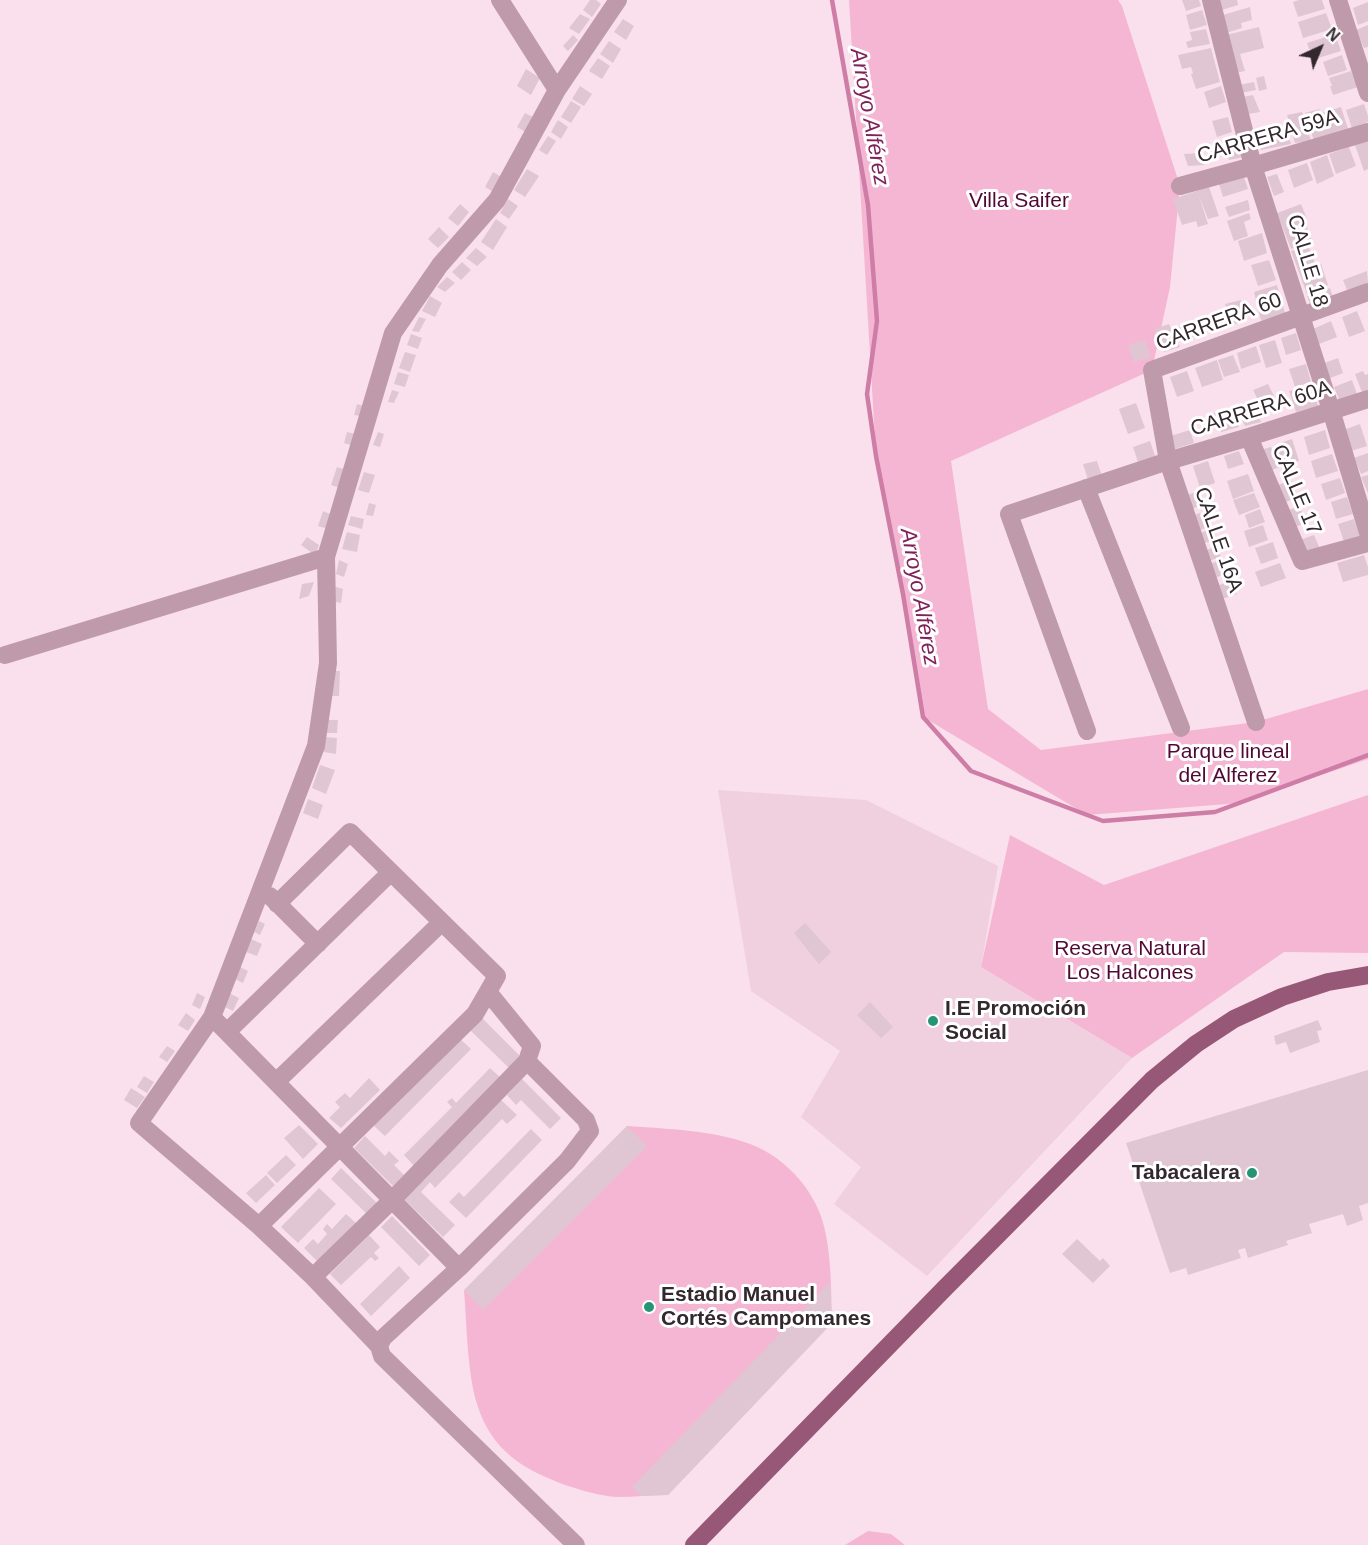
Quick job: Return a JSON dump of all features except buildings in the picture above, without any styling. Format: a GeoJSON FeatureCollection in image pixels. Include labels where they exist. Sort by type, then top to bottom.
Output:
{"type":"FeatureCollection","features":[{"type":"Feature","properties":{"kind":"main road"},"geometry":{"type":"LineString","coordinates":[[694,1545],[1099,1132],[1161,1073],[1196,1044],[1234,1019],[1282,997],[1328,982],[1368,975]]}},
{"type":"Feature","properties":{"kind":"street"},"geometry":{"type":"LineString","coordinates":[[500,0],[557,90]]}},
{"type":"Feature","properties":{"kind":"street"},"geometry":{"type":"LineString","coordinates":[[576,1545],[382,1356],[379,1346],[313,1277],[259,1226],[139,1123],[212,1017],[316,746],[328,663],[326,557],[393,333],[440,265],[497,200],[557,90],[618,0]]}},
{"type":"Feature","properties":{"kind":"street","name":"CALLE 18"},"geometry":{"type":"LineString","coordinates":[[1211,0],[1253,166],[1368,532]]}},
{"type":"Feature","properties":{"kind":"street"},"geometry":{"type":"LineString","coordinates":[[1338,0],[1368,93]]}},
{"type":"Feature","properties":{"kind":"street","name":"CARRERA 59A"},"geometry":{"type":"LineString","coordinates":[[1180,186],[1368,132]]}},
{"type":"Feature","properties":{"kind":"street","name":"CARRERA 60"},"geometry":{"type":"LineString","coordinates":[[1152,370],[1368,292]]}},
{"type":"Feature","properties":{"kind":"street","name":"CALLE 16A"},"geometry":{"type":"LineString","coordinates":[[1152,370],[1168,461],[1256,722]]}},
{"type":"Feature","properties":{"kind":"street","name":"CARRERA 60A"},"geometry":{"type":"LineString","coordinates":[[1087,731],[1009,514],[1168,461],[1368,399]]}},
{"type":"Feature","properties":{"kind":"street","name":"CALLE 17"},"geometry":{"type":"LineString","coordinates":[[1249,437],[1302,561],[1368,543]]}},
{"type":"Feature","properties":{"kind":"street"},"geometry":{"type":"LineString","coordinates":[[1086,488],[1180,728]]}},
{"type":"Feature","properties":{"kind":"street"},"geometry":{"type":"LineString","coordinates":[[5,655],[326,557]]}},
{"type":"Feature","properties":{"kind":"street"},"geometry":{"type":"LineString","coordinates":[[259,1226],[475,1014],[497,976],[350,832],[277,904]]}},
{"type":"Feature","properties":{"kind":"street"},"geometry":{"type":"LineString","coordinates":[[227,1032],[391,872]]}},
{"type":"Feature","properties":{"kind":"street"},"geometry":{"type":"LineString","coordinates":[[262,888],[318,944]]}},
{"type":"Feature","properties":{"kind":"street"},"geometry":{"type":"LineString","coordinates":[[276,1082],[442,922]]}},
{"type":"Feature","properties":{"kind":"street"},"geometry":{"type":"LineString","coordinates":[[313,1277],[392,1200],[527,1060],[532,1046],[488,992]]}},
{"type":"Feature","properties":{"kind":"street"},"geometry":{"type":"LineString","coordinates":[[212,1017],[459,1268]]}},
{"type":"Feature","properties":{"kind":"street"},"geometry":{"type":"LineString","coordinates":[[379,1346],[383,1338],[459,1268],[567,1161],[590,1131],[586,1120],[527,1060]]}},
{"type":"Feature","properties":{"kind":"shaded area","name":"I.E Promoción Social"},"geometry":{"type":"Polygon","coordinates":[[[718,790],[866,800],[998,866],[981,967],[1132,1058],[927,1276],[834,1204],[861,1167],[801,1117],[840,1051],[751,991],[718,790]]]}},
{"type":"Feature","properties":{"kind":"green space","name":"Villa Saifer"},"geometry":{"type":"Polygon","coordinates":[[[849,0],[1118,0],[1122,6],[1180,186],[1170,287],[1152,370],[951,461],[988,709],[1041,750],[1256,722],[1368,689],[1368,759],[1240,803],[1087,815],[923,717],[876,456],[849,0]]]}},
{"type":"Feature","properties":{"kind":"green space","name":"Reserva Natural Los Halcones"},"geometry":{"type":"Polygon","coordinates":[[[1368,795],[1368,953],[1284,952],[1132,1058],[981,967],[1010,835],[1104,885],[1368,795]]]}},
{"type":"Feature","properties":{"kind":"green space","name":"Estadio Manuel Cortés Campomanes"},"geometry":{"type":"Polygon","coordinates":[[[627,1126],[690,1131],[736,1139],[772,1155],[791,1170],[813,1199],[823,1221],[828,1250],[832,1323],[668,1495],[617,1497],[599,1494],[568,1486],[524,1466],[501,1447],[483,1421],[477,1404],[469,1363],[464,1291],[627,1126]]]}},
{"type":"Feature","properties":{"kind":"green space"},"geometry":{"type":"Polygon","coordinates":[[[868,1531],[891,1534],[905,1545],[845,1545],[868,1531]]]}},
{"type":"Feature","properties":{"kind":"waterway","name":"Arroyo Alférez"},"geometry":{"type":"LineString","coordinates":[[832,0],[868,205],[877,321],[867,394],[923,717],[971,771],[1103,821],[1215,812],[1368,755]]}},
{"type":"Feature","properties":{"kind":"place","name":"I.E Promoción Social"},"geometry":{"type":"Point","coordinates":[933,1021]}},
{"type":"Feature","properties":{"kind":"place","name":"Tabacalera"},"geometry":{"type":"Point","coordinates":[1252,1173]}},
{"type":"Feature","properties":{"kind":"place","name":"Estadio Manuel Cortés Campomanes"},"geometry":{"type":"Point","coordinates":[649,1307]}},
{"type":"Feature","properties":{"kind":"park label","name":"Parque lineal del Alferez"},"geometry":{"type":"Point","coordinates":[1228,764]}}]}
